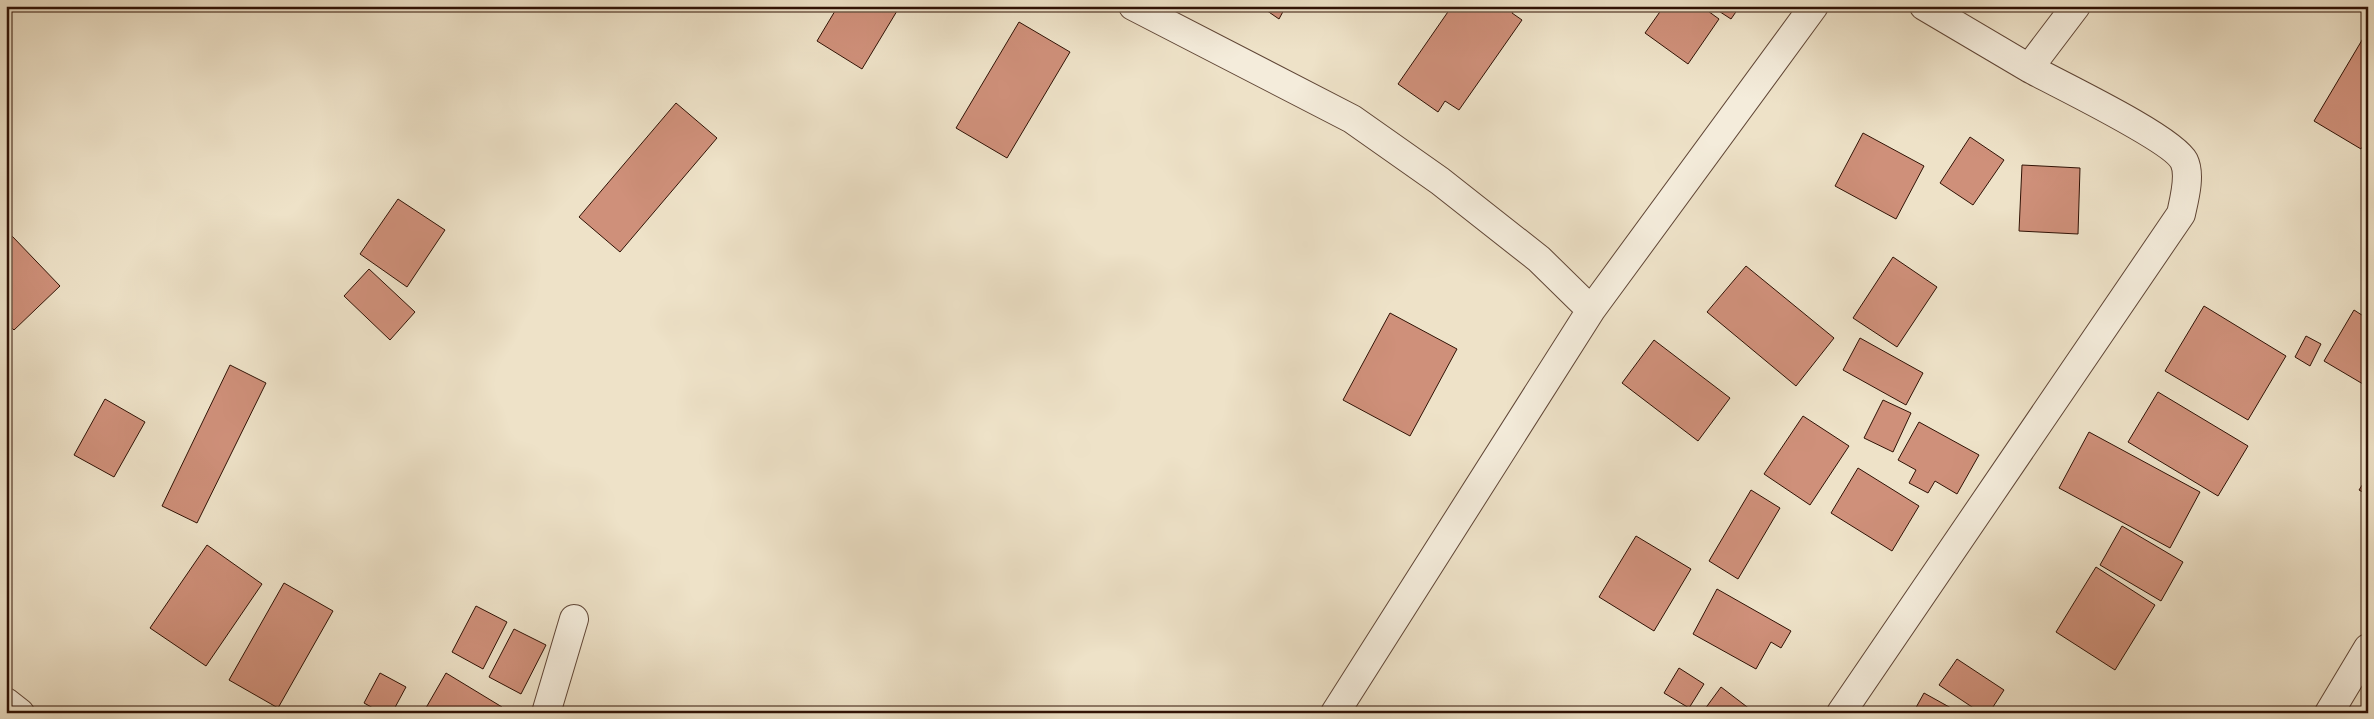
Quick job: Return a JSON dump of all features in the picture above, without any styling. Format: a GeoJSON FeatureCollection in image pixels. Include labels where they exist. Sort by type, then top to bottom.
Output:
{"type":"FeatureCollection","features":[{"type":"Feature","properties":{"kind":"street"},"geometry":{"type":"LineString","coordinates":[[1133,6],[1352,119],[1440,181],[1531,253],[1591,310]]}},
{"type":"Feature","properties":{"kind":"street"},"geometry":{"type":"LineString","coordinates":[[1335,713],[1591,310],[1814,6]]}},
{"type":"Feature","properties":{"kind":"street"},"geometry":{"type":"LineString","coordinates":[[1841,713],[2181,214],[2187,184],[2184,161],[2158,137],[2029,68],[1924,6]]}},
{"type":"Feature","properties":{"kind":"street"},"geometry":{"type":"LineString","coordinates":[[2029,68],[2076,6]]}},
{"type":"Feature","properties":{"kind":"street"},"geometry":{"type":"LineString","coordinates":[[546,713],[574,619]]}},
{"type":"Feature","properties":{"kind":"street"},"geometry":{"type":"LineString","coordinates":[[2329,713],[2368,648]]}},
{"type":"Feature","properties":{"kind":"street"},"geometry":{"type":"LineString","coordinates":[[6,702],[20,713]]}},
{"type":"Feature","properties":{"kind":"building"},"geometry":{"type":"Polygon","coordinates":[[[838,6],[900,6],[862,69],[817,41],[838,6]]]}},
{"type":"Feature","properties":{"kind":"building"},"geometry":{"type":"Polygon","coordinates":[[[1260,6],[1286,6],[1279,19],[1260,6]]]}},
{"type":"Feature","properties":{"kind":"building"},"geometry":{"type":"Polygon","coordinates":[[[1452,6],[1516,6],[1512,13],[1522,20],[1459,110],[1445,101],[1438,112],[1398,84],[1452,6]]]}},
{"type":"Feature","properties":{"kind":"building"},"geometry":{"type":"Polygon","coordinates":[[[1664,6],[1701,6],[1719,19],[1688,64],[1645,33],[1664,6]]]}},
{"type":"Feature","properties":{"kind":"building"},"geometry":{"type":"Polygon","coordinates":[[[1711,6],[1740,6],[1731,19],[1711,6]]]}},
{"type":"Feature","properties":{"kind":"building"},"geometry":{"type":"Polygon","coordinates":[[[1019,22],[1070,52],[1007,158],[956,128],[1019,22]]]}},
{"type":"Feature","properties":{"kind":"building"},"geometry":{"type":"Polygon","coordinates":[[[2368,30],[2368,138],[2361,149],[2314,121],[2368,30]]]}},
{"type":"Feature","properties":{"kind":"building"},"geometry":{"type":"Polygon","coordinates":[[[676,103],[717,138],[620,252],[579,217],[676,103]]]}},
{"type":"Feature","properties":{"kind":"building"},"geometry":{"type":"Polygon","coordinates":[[[1863,133],[1924,166],[1896,219],[1835,186],[1863,133]]]}},
{"type":"Feature","properties":{"kind":"building"},"geometry":{"type":"Polygon","coordinates":[[[1970,137],[2004,160],[1973,205],[1940,183],[1970,137]]]}},
{"type":"Feature","properties":{"kind":"building"},"geometry":{"type":"Polygon","coordinates":[[[2022,165],[2080,168],[2078,234],[2019,231],[2022,165]]]}},
{"type":"Feature","properties":{"kind":"building"},"geometry":{"type":"Polygon","coordinates":[[[398,199],[445,230],[407,287],[360,254],[398,199]]]}},
{"type":"Feature","properties":{"kind":"building"},"geometry":{"type":"Polygon","coordinates":[[[12,236],[60,286],[14,330],[6,322],[6,242],[12,236]]]}},
{"type":"Feature","properties":{"kind":"building"},"geometry":{"type":"Polygon","coordinates":[[[1893,257],[1937,287],[1897,347],[1853,318],[1893,257]]]}},
{"type":"Feature","properties":{"kind":"building"},"geometry":{"type":"Polygon","coordinates":[[[1746,266],[1834,338],[1796,386],[1707,312],[1746,266]]]}},
{"type":"Feature","properties":{"kind":"building"},"geometry":{"type":"Polygon","coordinates":[[[369,269],[415,312],[390,340],[344,296],[369,269]]]}},
{"type":"Feature","properties":{"kind":"building"},"geometry":{"type":"Polygon","coordinates":[[[2204,306],[2286,356],[2248,420],[2165,371],[2204,306]]]}},
{"type":"Feature","properties":{"kind":"building"},"geometry":{"type":"Polygon","coordinates":[[[2354,310],[2368,319],[2368,387],[2324,361],[2354,310]]]}},
{"type":"Feature","properties":{"kind":"building"},"geometry":{"type":"Polygon","coordinates":[[[1390,313],[1457,349],[1410,436],[1343,400],[1390,313]]]}},
{"type":"Feature","properties":{"kind":"building"},"geometry":{"type":"Polygon","coordinates":[[[2306,336],[2321,344],[2310,366],[2295,357],[2306,336]]]}},
{"type":"Feature","properties":{"kind":"building"},"geometry":{"type":"Polygon","coordinates":[[[1860,338],[1923,373],[1906,405],[1843,370],[1860,338]]]}},
{"type":"Feature","properties":{"kind":"building"},"geometry":{"type":"Polygon","coordinates":[[[1654,340],[1730,398],[1698,441],[1622,383],[1654,340]]]}},
{"type":"Feature","properties":{"kind":"building"},"geometry":{"type":"Polygon","coordinates":[[[230,365],[266,383],[197,523],[162,506],[230,365]]]}},
{"type":"Feature","properties":{"kind":"building"},"geometry":{"type":"Polygon","coordinates":[[[2158,392],[2248,446],[2218,496],[2128,442],[2158,392]]]}},
{"type":"Feature","properties":{"kind":"building"},"geometry":{"type":"Polygon","coordinates":[[[105,399],[145,422],[114,477],[74,455],[105,399]]]}},
{"type":"Feature","properties":{"kind":"building"},"geometry":{"type":"Polygon","coordinates":[[[1883,400],[1911,413],[1893,452],[1864,438],[1883,400]]]}},
{"type":"Feature","properties":{"kind":"building"},"geometry":{"type":"Polygon","coordinates":[[[1803,416],[1849,446],[1810,505],[1764,474],[1803,416]]]}},
{"type":"Feature","properties":{"kind":"building"},"geometry":{"type":"Polygon","coordinates":[[[1919,422],[1979,455],[1957,494],[1935,481],[1928,493],[1909,483],[1916,470],[1898,460],[1919,422]]]}},
{"type":"Feature","properties":{"kind":"building"},"geometry":{"type":"Polygon","coordinates":[[[2089,432],[2200,492],[2170,548],[2059,488],[2089,432]]]}},
{"type":"Feature","properties":{"kind":"building"},"geometry":{"type":"Polygon","coordinates":[[[1858,468],[1919,506],[1892,551],[1831,513],[1858,468]]]}},
{"type":"Feature","properties":{"kind":"building"},"geometry":{"type":"Polygon","coordinates":[[[2368,476],[2368,495],[2359,490],[2368,476]]]}},
{"type":"Feature","properties":{"kind":"building"},"geometry":{"type":"Polygon","coordinates":[[[1751,490],[1780,508],[1738,579],[1709,561],[1751,490]]]}},
{"type":"Feature","properties":{"kind":"building"},"geometry":{"type":"Polygon","coordinates":[[[2122,526],[2183,562],[2161,601],[2100,565],[2122,526]]]}},
{"type":"Feature","properties":{"kind":"building"},"geometry":{"type":"Polygon","coordinates":[[[1636,536],[1691,569],[1654,631],[1599,597],[1636,536]]]}},
{"type":"Feature","properties":{"kind":"building"},"geometry":{"type":"Polygon","coordinates":[[[207,545],[262,584],[206,666],[150,628],[207,545]]]}},
{"type":"Feature","properties":{"kind":"building"},"geometry":{"type":"Polygon","coordinates":[[[2096,567],[2155,605],[2115,670],[2056,632],[2096,567]]]}},
{"type":"Feature","properties":{"kind":"building"},"geometry":{"type":"Polygon","coordinates":[[[284,583],[333,611],[278,708],[229,680],[284,583]]]}},
{"type":"Feature","properties":{"kind":"building"},"geometry":{"type":"Polygon","coordinates":[[[1717,589],[1791,631],[1781,648],[1771,642],[1756,669],[1693,634],[1717,589]]]}},
{"type":"Feature","properties":{"kind":"building"},"geometry":{"type":"Polygon","coordinates":[[[476,606],[507,622],[483,669],[452,652],[476,606]]]}},
{"type":"Feature","properties":{"kind":"building"},"geometry":{"type":"Polygon","coordinates":[[[514,629],[546,645],[521,694],[489,677],[514,629]]]}},
{"type":"Feature","properties":{"kind":"building"},"geometry":{"type":"Polygon","coordinates":[[[1957,659],[2004,690],[1989,713],[1981,713],[1939,685],[1957,659]]]}},
{"type":"Feature","properties":{"kind":"building"},"geometry":{"type":"Polygon","coordinates":[[[1679,668],[1704,684],[1689,708],[1664,693],[1679,668]]]}},
{"type":"Feature","properties":{"kind":"building"},"geometry":{"type":"Polygon","coordinates":[[[380,673],[406,687],[392,713],[382,713],[364,703],[380,673]]]}},
{"type":"Feature","properties":{"kind":"building"},"geometry":{"type":"Polygon","coordinates":[[[446,673],[502,707],[498,713],[423,713],[446,673]]]}},
{"type":"Feature","properties":{"kind":"building"},"geometry":{"type":"Polygon","coordinates":[[[1721,687],[1755,713],[1702,713],[1721,687]]]}},
{"type":"Feature","properties":{"kind":"building"},"geometry":{"type":"Polygon","coordinates":[[[1924,693],[1960,713],[1913,713],[1924,693]]]}}]}
